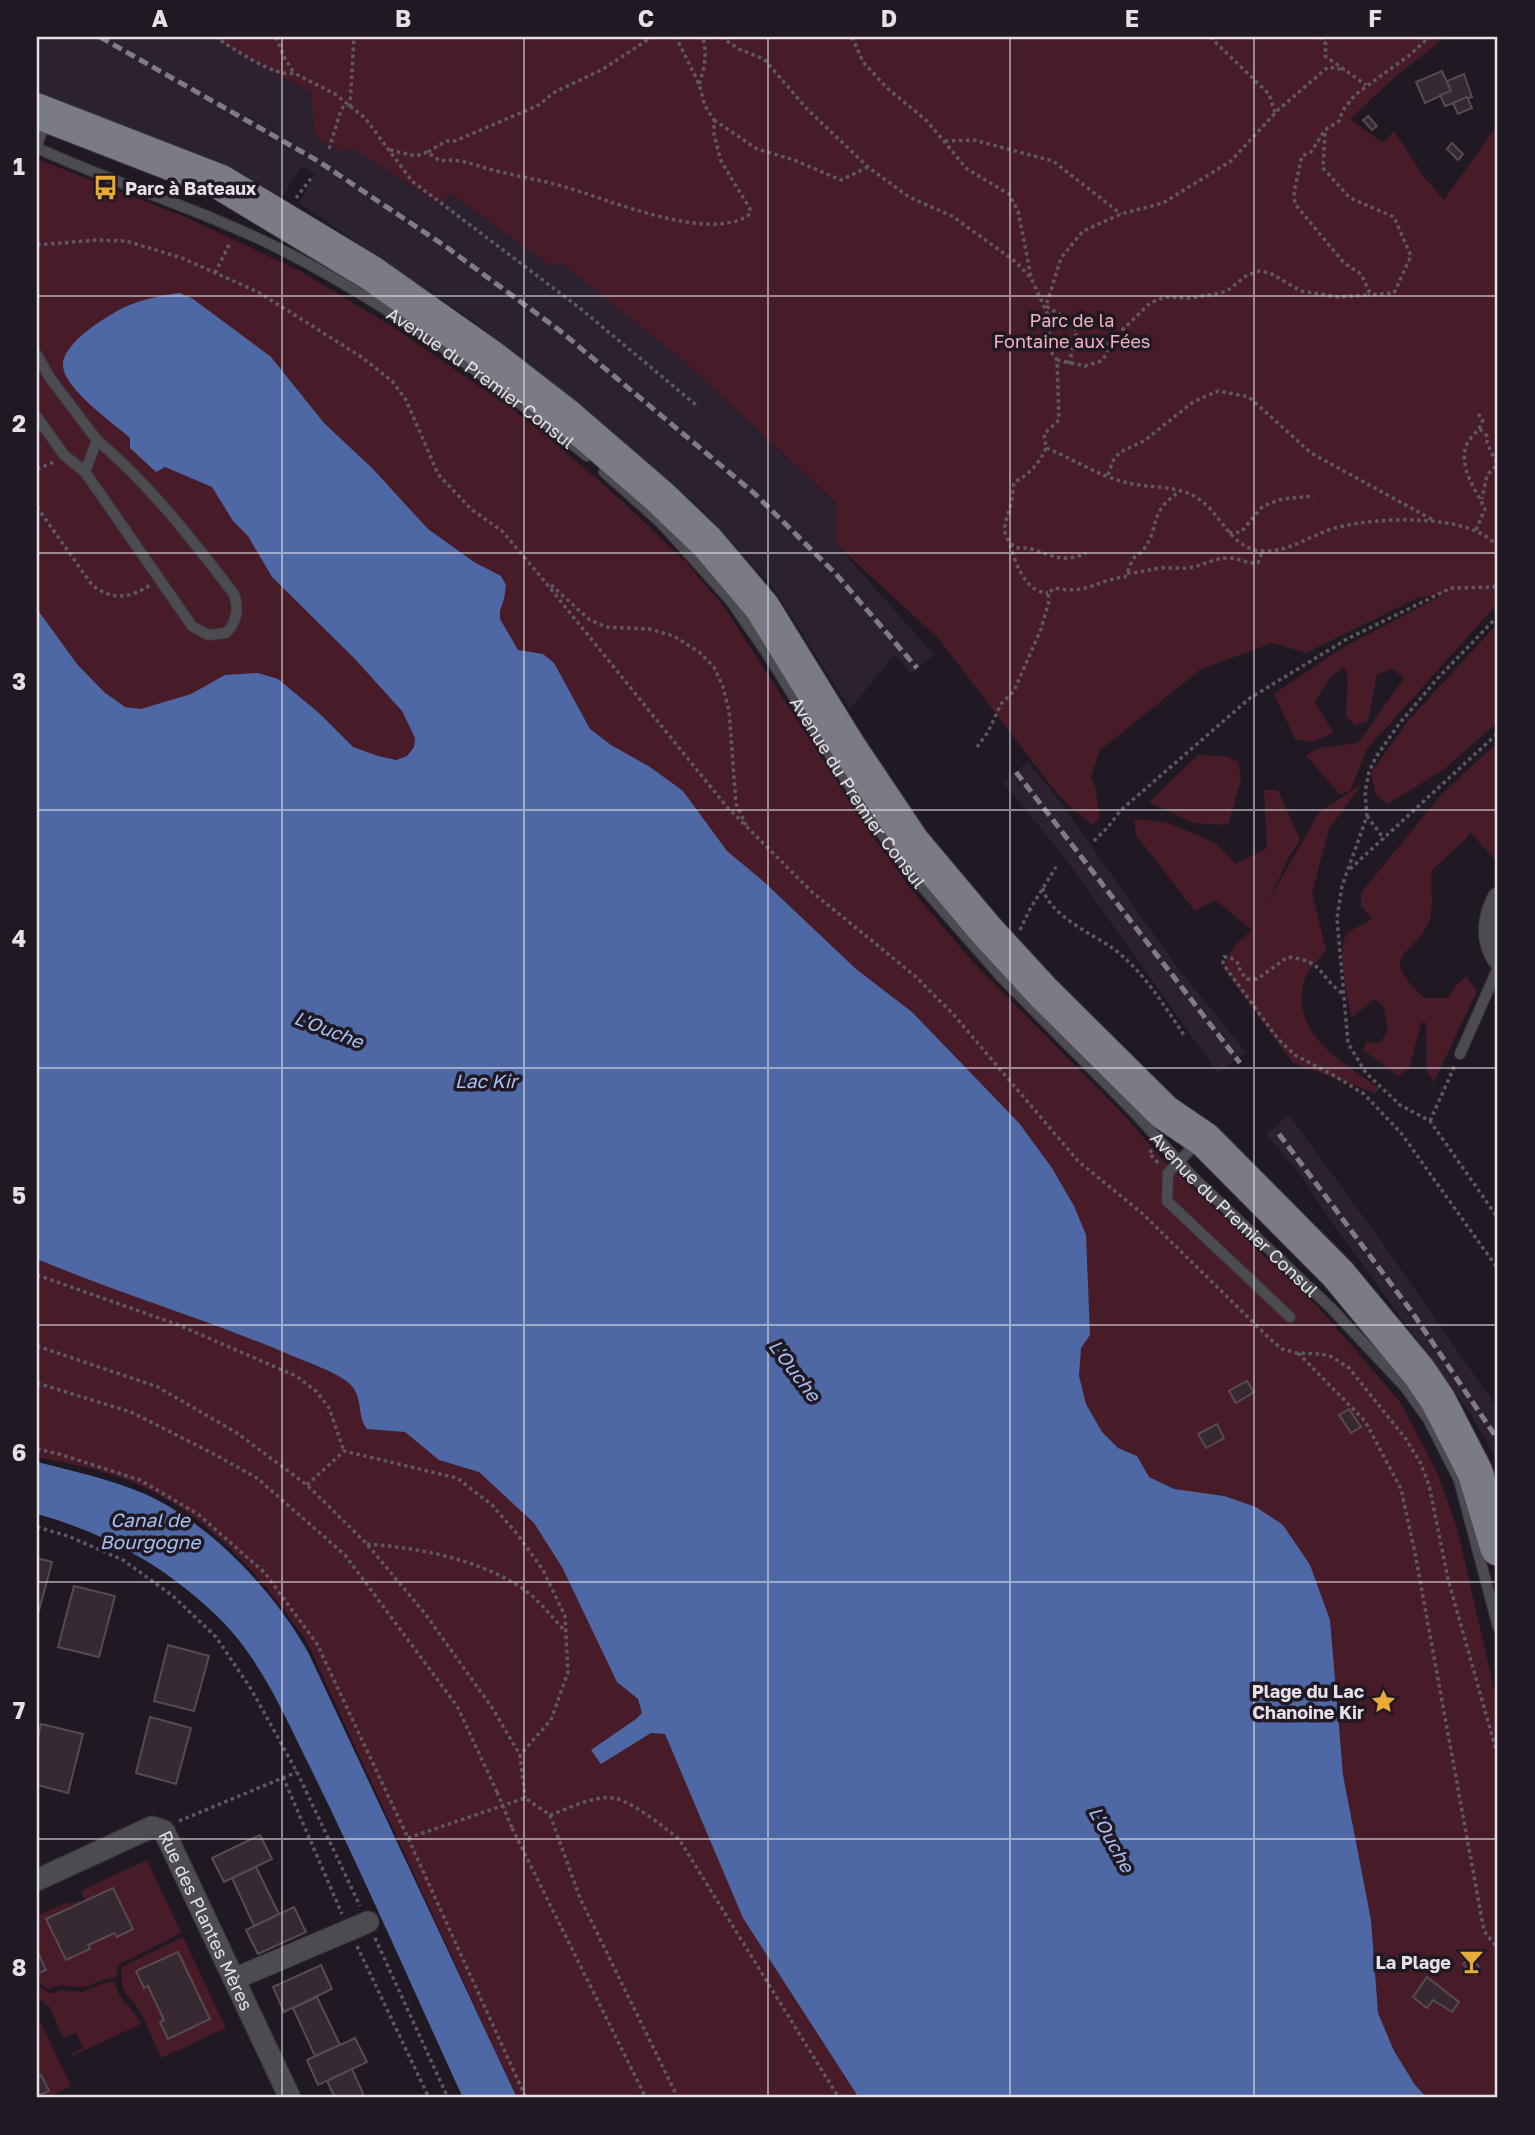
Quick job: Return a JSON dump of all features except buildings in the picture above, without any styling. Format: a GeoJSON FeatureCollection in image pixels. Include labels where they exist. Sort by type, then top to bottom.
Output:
{"type":"FeatureCollection","features":[{"type":"Feature","properties":{"kind":"main road","name":"Avenue du Premier Consul"},"geometry":{"type":"LineString","coordinates":[[38,132],[164,159],[220,182],[372,273],[490,357],[565,415],[660,497],[707,542],[762,607],[847,745],[912,842],[985,930],[1044,993],[1168,1115],[1194,1153],[1338,1274],[1419,1371],[1438,1400],[1471,1463],[1498,1548]]}},
{"type":"Feature","properties":{"kind":"main road","name":"Avenue du Premier Consul"},"geometry":{"type":"LineString","coordinates":[[38,132],[202,192],[244,212],[430,316]]}},
{"type":"Feature","properties":{"kind":"street"},"geometry":{"type":"LineString","coordinates":[[1496,910],[1488,932],[1498,959]]}},
{"type":"Feature","properties":{"kind":"street","name":"Rue des Plantes Mères"},"geometry":{"type":"LineString","coordinates":[[37,1880],[152,1827],[161,1829],[176,1855],[290,2098]]}},
{"type":"Feature","properties":{"kind":"street"},"geometry":{"type":"LineString","coordinates":[[234,1979],[368,1923]]}},
{"type":"Feature","properties":{"kind":"lane","name":"Avenue du Premier Consul"},"geometry":{"type":"LineString","coordinates":[[38,132],[293,256],[387,312],[521,404],[588,457],[661,523],[730,600],[766,652],[869,817],[925,890],[1002,978],[1194,1153],[1193,1177],[1330,1307],[1405,1387],[1428,1419],[1459,1480],[1498,1627]]}},
{"type":"Feature","properties":{"kind":"lane"},"geometry":{"type":"LineString","coordinates":[[37,355],[50,379],[97,440],[174,515],[234,594],[238,604],[230,629],[217,635],[208,635],[192,626],[85,472],[64,455],[37,417]]}},
{"type":"Feature","properties":{"kind":"lane"},"geometry":{"type":"LineString","coordinates":[[85,472],[97,440]]}},
{"type":"Feature","properties":{"kind":"lane"},"geometry":{"type":"LineString","coordinates":[[1460,1054],[1498,968]]}},
{"type":"Feature","properties":{"kind":"lane"},"geometry":{"type":"LineString","coordinates":[[1194,1153],[1168,1173],[1167,1201],[1290,1317]]}},
{"type":"Feature","properties":{"kind":"path"},"geometry":{"type":"LineString","coordinates":[[215,37],[274,71],[287,75],[294,73]]}},
{"type":"Feature","properties":{"kind":"path"},"geometry":{"type":"LineString","coordinates":[[276,37],[294,73],[335,94],[365,118],[412,181],[581,309],[696,405]]}},
{"type":"Feature","properties":{"kind":"path"},"geometry":{"type":"LineString","coordinates":[[350,107],[354,37]]}},
{"type":"Feature","properties":{"kind":"path"},"geometry":{"type":"LineString","coordinates":[[390,150],[416,156],[446,141],[454,141],[539,105],[553,93],[603,69],[652,37]]}},
{"type":"Feature","properties":{"kind":"path"},"geometry":{"type":"LineString","coordinates":[[677,37],[699,84],[705,106],[714,120],[757,149],[794,160],[841,180],[868,167]]}},
{"type":"Feature","properties":{"kind":"path"},"geometry":{"type":"LineString","coordinates":[[699,84],[705,67],[703,37]]}},
{"type":"Feature","properties":{"kind":"path"},"geometry":{"type":"LineString","coordinates":[[721,37],[739,49],[764,59],[808,110],[868,167],[909,197],[952,216],[1016,262],[1031,278],[1046,306],[1051,326],[1048,336],[1049,349],[1057,360],[1059,420],[1044,434],[1046,448],[1041,460],[1030,474],[1014,482],[1013,499],[1003,523],[1024,577],[1034,589],[1048,593]]}},
{"type":"Feature","properties":{"kind":"path"},"geometry":{"type":"LineString","coordinates":[[852,37],[863,62],[887,88],[927,121],[967,169],[1009,194],[1018,211],[1031,278]]}},
{"type":"Feature","properties":{"kind":"path"},"geometry":{"type":"LineString","coordinates":[[1210,37],[1269,94],[1275,113]]}},
{"type":"Feature","properties":{"kind":"path"},"geometry":{"type":"LineString","coordinates":[[1319,37],[1326,44],[1325,56],[1366,86]]}},
{"type":"Feature","properties":{"kind":"path"},"geometry":{"type":"LineString","coordinates":[[1368,295],[1369,291],[1361,274],[1344,263],[1295,204],[1294,192],[1302,156],[1311,152],[1325,130],[1339,121],[1343,110],[1366,86],[1411,54],[1429,37]]}},
{"type":"Feature","properties":{"kind":"path"},"geometry":{"type":"LineString","coordinates":[[1046,306],[1061,258],[1083,231],[1121,214],[1163,203],[1231,161],[1275,113],[1328,67],[1345,70]]}},
{"type":"Feature","properties":{"kind":"path"},"geometry":{"type":"LineString","coordinates":[[328,149],[341,110],[344,106],[350,107]]}},
{"type":"Feature","properties":{"kind":"path"},"geometry":{"type":"LineString","coordinates":[[428,152],[440,161],[454,158],[479,167],[531,178],[612,201],[661,218],[712,225],[745,218],[750,214],[750,209],[721,161],[714,135],[714,120]]}},
{"type":"Feature","properties":{"kind":"path"},"geometry":{"type":"LineString","coordinates":[[1057,360],[1085,366],[1101,360],[1106,355],[1108,344],[1150,303],[1165,297],[1191,298],[1215,294],[1259,271],[1270,272],[1301,291],[1338,297],[1394,293],[1411,256],[1394,217],[1350,198],[1324,168],[1325,130]]}},
{"type":"Feature","properties":{"kind":"path"},"geometry":{"type":"LineString","coordinates":[[945,141],[974,140],[1053,161],[1121,214]]}},
{"type":"Feature","properties":{"kind":"path"},"geometry":{"type":"LineString","coordinates":[[295,199],[312,177]]}},
{"type":"Feature","properties":{"kind":"path"},"geometry":{"type":"LineString","coordinates":[[37,245],[97,240],[126,241],[182,258],[258,292],[324,332],[392,381],[406,400],[438,474],[471,509],[502,531],[710,786],[747,827],[812,892],[915,976],[953,1014],[1078,1161],[1143,1213],[1269,1338],[1282,1349],[1297,1353],[1321,1353],[1341,1362],[1357,1376],[1406,1439],[1427,1476],[1440,1548],[1498,1757]]}},
{"type":"Feature","properties":{"kind":"path"},"geometry":{"type":"LineString","coordinates":[[215,273],[230,243]]}},
{"type":"Feature","properties":{"kind":"path"},"geometry":{"type":"LineString","coordinates":[[1046,306],[1077,331],[1069,364]]}},
{"type":"Feature","properties":{"kind":"path"},"geometry":{"type":"LineString","coordinates":[[1108,475],[1120,452],[1144,441],[1193,402],[1218,391],[1250,397],[1311,453],[1434,520],[1476,530],[1498,547]]}},
{"type":"Feature","properties":{"kind":"path"},"geometry":{"type":"LineString","coordinates":[[1476,530],[1485,509],[1471,483],[1464,460],[1467,444],[1480,429],[1483,419],[1478,414]]}},
{"type":"Feature","properties":{"kind":"path"},"geometry":{"type":"LineString","coordinates":[[1480,429],[1487,436],[1487,443],[1496,462],[1487,475],[1481,501]]}},
{"type":"Feature","properties":{"kind":"path"},"geometry":{"type":"LineString","coordinates":[[1046,448],[1124,482],[1193,495],[1241,545],[1262,552],[1275,551],[1335,528],[1357,523],[1434,520]]}},
{"type":"Feature","properties":{"kind":"path"},"geometry":{"type":"LineString","coordinates":[[1048,593],[1055,588],[1076,592],[1095,587],[1110,579],[1125,577],[1134,557],[1143,551],[1148,542],[1157,514],[1164,503],[1179,492]]}},
{"type":"Feature","properties":{"kind":"path"},"geometry":{"type":"LineString","coordinates":[[1229,533],[1241,533],[1263,506],[1282,499],[1314,496]]}},
{"type":"Feature","properties":{"kind":"path"},"geometry":{"type":"LineString","coordinates":[[37,507],[92,585],[101,592],[111,596],[127,595],[158,579]]}},
{"type":"Feature","properties":{"kind":"path"},"geometry":{"type":"LineString","coordinates":[[1009,543],[1016,548],[1027,547],[1051,557],[1075,559],[1086,553]]}},
{"type":"Feature","properties":{"kind":"path"},"geometry":{"type":"LineString","coordinates":[[1127,573],[1146,573],[1158,568],[1187,568],[1205,564],[1208,560],[1231,558],[1249,564],[1258,563],[1262,552]]}},
{"type":"Feature","properties":{"kind":"path"},"geometry":{"type":"LineString","coordinates":[[541,577],[590,620],[606,627],[649,629],[674,636],[699,652],[714,667],[729,711],[736,804],[747,827]]}},
{"type":"Feature","properties":{"kind":"path"},"geometry":{"type":"LineString","coordinates":[[1094,841],[1121,810],[1250,698],[1347,639],[1451,588],[1494,587],[1498,584]]}},
{"type":"Feature","properties":{"kind":"path"},"geometry":{"type":"LineString","coordinates":[[977,747],[1001,704],[1014,691],[1041,629],[1049,601],[1048,593]]}},
{"type":"Feature","properties":{"kind":"path"},"geometry":{"type":"LineString","coordinates":[[1498,615],[1399,723],[1376,757],[1369,772],[1365,792],[1367,816],[1342,886],[1337,918],[1348,1043],[1366,1073],[1400,1105],[1430,1121],[1498,1218]]}},
{"type":"Feature","properties":{"kind":"path"},"geometry":{"type":"LineString","coordinates":[[1350,869],[1498,733]]}},
{"type":"Feature","properties":{"kind":"path"},"geometry":{"type":"LineString","coordinates":[[1367,816],[1384,839]]}},
{"type":"Feature","properties":{"kind":"path"},"geometry":{"type":"LineString","coordinates":[[1009,954],[1030,909],[1056,867]]}},
{"type":"Feature","properties":{"kind":"path"},"geometry":{"type":"LineString","coordinates":[[1043,888],[1045,897],[1071,922],[1113,949],[1153,989],[1184,1035]]}},
{"type":"Feature","properties":{"kind":"path"},"geometry":{"type":"LineString","coordinates":[[1343,994],[1334,988],[1314,963],[1301,958],[1288,957],[1257,979],[1247,979],[1240,971],[1239,964],[1230,957],[1224,957],[1223,963],[1228,971],[1278,1039],[1295,1055],[1333,1074],[1364,1094],[1401,1133],[1480,1240],[1498,1269]]}},
{"type":"Feature","properties":{"kind":"path"},"geometry":{"type":"LineString","coordinates":[[1430,1121],[1460,1054]]}},
{"type":"Feature","properties":{"kind":"path"},"geometry":{"type":"LineString","coordinates":[[37,1275],[176,1324],[296,1376],[316,1391],[329,1408],[344,1451]]}},
{"type":"Feature","properties":{"kind":"path"},"geometry":{"type":"LineString","coordinates":[[37,1346],[158,1387],[236,1433],[307,1485],[368,1544],[426,1615],[493,1709],[520,1755],[525,1798],[550,1815],[580,1898],[678,2098]]}},
{"type":"Feature","properties":{"kind":"path"},"geometry":{"type":"LineString","coordinates":[[1297,1353],[1365,1421],[1401,1489],[1484,1931],[1498,1949]]}},
{"type":"Feature","properties":{"kind":"path"},"geometry":{"type":"LineString","coordinates":[[37,1383],[131,1412],[257,1478],[345,1555],[457,1706],[512,1828],[646,2098]]}},
{"type":"Feature","properties":{"kind":"path"},"geometry":{"type":"LineString","coordinates":[[37,1449],[140,1480],[198,1514],[265,1573],[317,1644],[526,2098]]}},
{"type":"Feature","properties":{"kind":"path"},"geometry":{"type":"LineString","coordinates":[[307,1485],[344,1451]]}},
{"type":"Feature","properties":{"kind":"path"},"geometry":{"type":"LineString","coordinates":[[344,1451],[457,1478],[492,1505],[519,1535],[543,1570],[565,1616],[568,1672],[551,1720],[520,1755]]}},
{"type":"Feature","properties":{"kind":"path"},"geometry":{"type":"LineString","coordinates":[[37,1527],[68,1536],[123,1560],[173,1596],[216,1637],[251,1689],[297,1772],[161,1829]]}},
{"type":"Feature","properties":{"kind":"path"},"geometry":{"type":"LineString","coordinates":[[368,1544],[405,1547],[474,1564],[520,1586],[565,1630]]}},
{"type":"Feature","properties":{"kind":"path"},"geometry":{"type":"LineString","coordinates":[[408,1838],[525,1798]]}},
{"type":"Feature","properties":{"kind":"path"},"geometry":{"type":"LineString","coordinates":[[550,1815],[599,1799],[614,1798],[650,1817],[679,1839],[839,2098]]}},
{"type":"Feature","properties":{"kind":"shaded area"},"geometry":{"type":"Polygon","coordinates":[[[37,37],[212,37],[313,95],[314,135],[352,147],[441,205],[448,193],[548,264],[563,263],[684,361],[837,505],[837,545],[934,655],[911,674],[895,654],[850,709],[774,589],[704,512],[591,413],[473,321],[299,203],[315,174],[302,166],[282,197],[192,157],[37,98],[37,37]]]}},
{"type":"Feature","properties":{"kind":"shaded area"},"geometry":{"type":"Polygon","coordinates":[[[1028,762],[1055,795],[1177,967],[1246,1052],[1218,1073],[1065,858],[1003,782],[1028,762]]]}},
{"type":"Feature","properties":{"kind":"shaded area"},"geometry":{"type":"Polygon","coordinates":[[[1289,1115],[1384,1245],[1498,1409],[1498,1462],[1470,1413],[1323,1210],[1300,1174],[1266,1134],[1289,1115]]]}},
{"type":"Feature","properties":{"kind":"green space","name":"Parc de la Fontaine aux Fées"},"geometry":{"type":"Polygon","coordinates":[[[212,37],[1446,37],[1396,76],[1350,119],[1383,143],[1394,131],[1424,177],[1444,200],[1498,124],[1498,603],[1367,749],[1350,791],[1340,794],[1306,756],[1318,748],[1358,743],[1404,678],[1393,669],[1377,674],[1368,721],[1356,725],[1346,717],[1348,677],[1344,667],[1329,679],[1315,702],[1333,732],[1314,742],[1295,739],[1274,694],[1339,650],[1444,594],[1417,598],[1306,653],[1273,643],[1201,669],[1099,751],[1091,778],[1100,817],[1093,825],[1055,791],[938,638],[837,545],[837,504],[684,361],[563,264],[548,264],[449,193],[442,205],[352,148],[341,152],[314,135],[312,94],[212,37]]]}},
{"type":"Feature","properties":{"kind":"green space","name":"Lac Kir"},"geometry":{"type":"Polygon","coordinates":[[[37,159],[183,216],[300,271],[396,329],[515,411],[624,503],[686,562],[725,608],[865,826],[910,888],[972,961],[1122,1113],[1162,1159],[1320,1309],[1400,1402],[1437,1472],[1457,1528],[1498,1706],[1498,2098],[517,2098],[307,1642],[288,1616],[246,1565],[222,1541],[170,1501],[110,1474],[37,1457],[37,159]]]}},
{"type":"Feature","properties":{"kind":"green space"},"geometry":{"type":"Polygon","coordinates":[[[1498,623],[1498,722],[1444,769],[1388,804],[1376,795],[1371,773],[1408,721],[1498,623]]]}},
{"type":"Feature","properties":{"kind":"green space"},"geometry":{"type":"Polygon","coordinates":[[[1498,742],[1498,863],[1470,832],[1466,839],[1432,870],[1430,919],[1400,962],[1409,982],[1424,998],[1448,998],[1454,987],[1466,976],[1477,991],[1434,1082],[1427,1072],[1426,1022],[1421,1023],[1409,1069],[1398,1076],[1363,1050],[1366,1042],[1380,1043],[1388,1030],[1383,1005],[1374,999],[1352,1018],[1344,974],[1344,940],[1349,932],[1372,919],[1361,906],[1361,893],[1441,795],[1498,742]]]}},
{"type":"Feature","properties":{"kind":"green space"},"geometry":{"type":"Polygon","coordinates":[[[1198,755],[1226,756],[1238,762],[1241,780],[1228,825],[1194,823],[1149,802],[1198,755]]]}},
{"type":"Feature","properties":{"kind":"green space"},"geometry":{"type":"Polygon","coordinates":[[[1361,785],[1329,829],[1312,893],[1326,950],[1306,976],[1302,996],[1304,1014],[1310,1029],[1334,1056],[1379,1088],[1375,1093],[1293,1063],[1223,967],[1235,945],[1252,930],[1215,900],[1195,911],[1136,835],[1134,819],[1166,822],[1215,843],[1236,864],[1267,848],[1264,790],[1278,790],[1300,840],[1267,904],[1319,812],[1361,785]]]}},
{"type":"Feature","properties":{"kind":"green space"},"geometry":{"type":"Polygon","coordinates":[[[147,1860],[181,1933],[118,1965],[116,1978],[83,1987],[59,1986],[48,1989],[37,1981],[37,1973],[46,1970],[37,1951],[37,1916],[64,1904],[80,1901],[81,1903],[46,1919],[66,1960],[82,1953],[80,1949],[114,1933],[117,1937],[133,1930],[113,1888],[85,1901],[81,1891],[147,1860]]]}},
{"type":"Feature","properties":{"kind":"green space"},"geometry":{"type":"Polygon","coordinates":[[[183,1937],[226,2028],[161,2058],[140,2012],[123,1989],[122,1967],[183,1937]]]}},
{"type":"Feature","properties":{"kind":"green space"},"geometry":{"type":"Polygon","coordinates":[[[107,1982],[115,1982],[119,1995],[141,2024],[72,2056],[71,2054],[83,2048],[76,2033],[63,2038],[50,2007],[37,1998],[37,1985],[51,1994],[60,1990],[82,1992],[107,1982]]]}},
{"type":"Feature","properties":{"kind":"green space"},"geometry":{"type":"Polygon","coordinates":[[[37,2015],[71,2086],[48,2098],[37,2098],[37,2015]]]}},
{"type":"Feature","properties":{"kind":"water","name":"Lac Kir"},"geometry":{"type":"Polygon","coordinates":[[[180,293],[193,299],[271,357],[324,423],[372,468],[428,529],[474,562],[501,576],[506,585],[500,619],[518,650],[543,654],[554,663],[590,729],[683,791],[727,851],[763,881],[856,969],[912,1012],[1019,1123],[1052,1168],[1074,1206],[1086,1235],[1090,1335],[1081,1348],[1079,1376],[1086,1404],[1102,1432],[1118,1448],[1137,1456],[1149,1477],[1174,1489],[1224,1496],[1256,1507],[1283,1525],[1310,1565],[1330,1620],[1343,1775],[1371,1920],[1378,2013],[1394,2051],[1415,2085],[1427,2098],[859,2098],[743,1918],[665,1734],[651,1733],[601,1764],[591,1750],[642,1713],[638,1699],[617,1682],[562,1567],[534,1523],[479,1472],[439,1460],[405,1432],[367,1429],[355,1390],[338,1376],[257,1341],[37,1259],[37,609],[77,664],[104,692],[125,707],[141,709],[191,694],[225,675],[258,673],[278,679],[319,713],[353,747],[396,760],[407,756],[414,747],[415,738],[402,711],[355,659],[272,577],[248,536],[233,521],[212,487],[165,467],[156,472],[130,448],[130,438],[81,395],[66,376],[64,358],[87,331],[133,304],[180,293]]]}},
{"type":"Feature","properties":{"kind":"water","name":"Canal de Bourgogne"},"geometry":{"type":"Polygon","coordinates":[[[37,1462],[118,1484],[170,1507],[238,1561],[277,1605],[308,1652],[517,2098],[463,2098],[332,1812],[282,1711],[248,1652],[219,1618],[157,1568],[87,1531],[37,1514],[37,1462]]]}},
{"type":"Feature","properties":{"kind":"railway"},"geometry":{"type":"LineString","coordinates":[[100,37],[318,161],[445,246],[559,330],[755,494],[836,574],[917,668]]}},
{"type":"Feature","properties":{"kind":"railway"},"geometry":{"type":"LineString","coordinates":[[1016,772],[1240,1063]]}},
{"type":"Feature","properties":{"kind":"railway"},"geometry":{"type":"LineString","coordinates":[[1279,1134],[1412,1312],[1498,1440]]}},
{"type":"Feature","properties":{"kind":"place","name":"Parc à Bateaux"},"geometry":{"type":"Point","coordinates":[105,188]}},
{"type":"Feature","properties":{"kind":"place","name":"Plage du Lac Chanoine Kir"},"geometry":{"type":"Point","coordinates":[1384,1701]}},
{"type":"Feature","properties":{"kind":"place","name":"La Plage"},"geometry":{"type":"Point","coordinates":[1471,1962]}},
{"type":"Feature","properties":{"kind":"water label","name":"L'Ouche"},"geometry":{"type":"Point","coordinates":[329,1029]}},
{"type":"Feature","properties":{"kind":"water label","name":"L'Ouche"},"geometry":{"type":"Point","coordinates":[795,1370]}},
{"type":"Feature","properties":{"kind":"water label","name":"L'Ouche"},"geometry":{"type":"Point","coordinates":[1112,1839]}}]}
